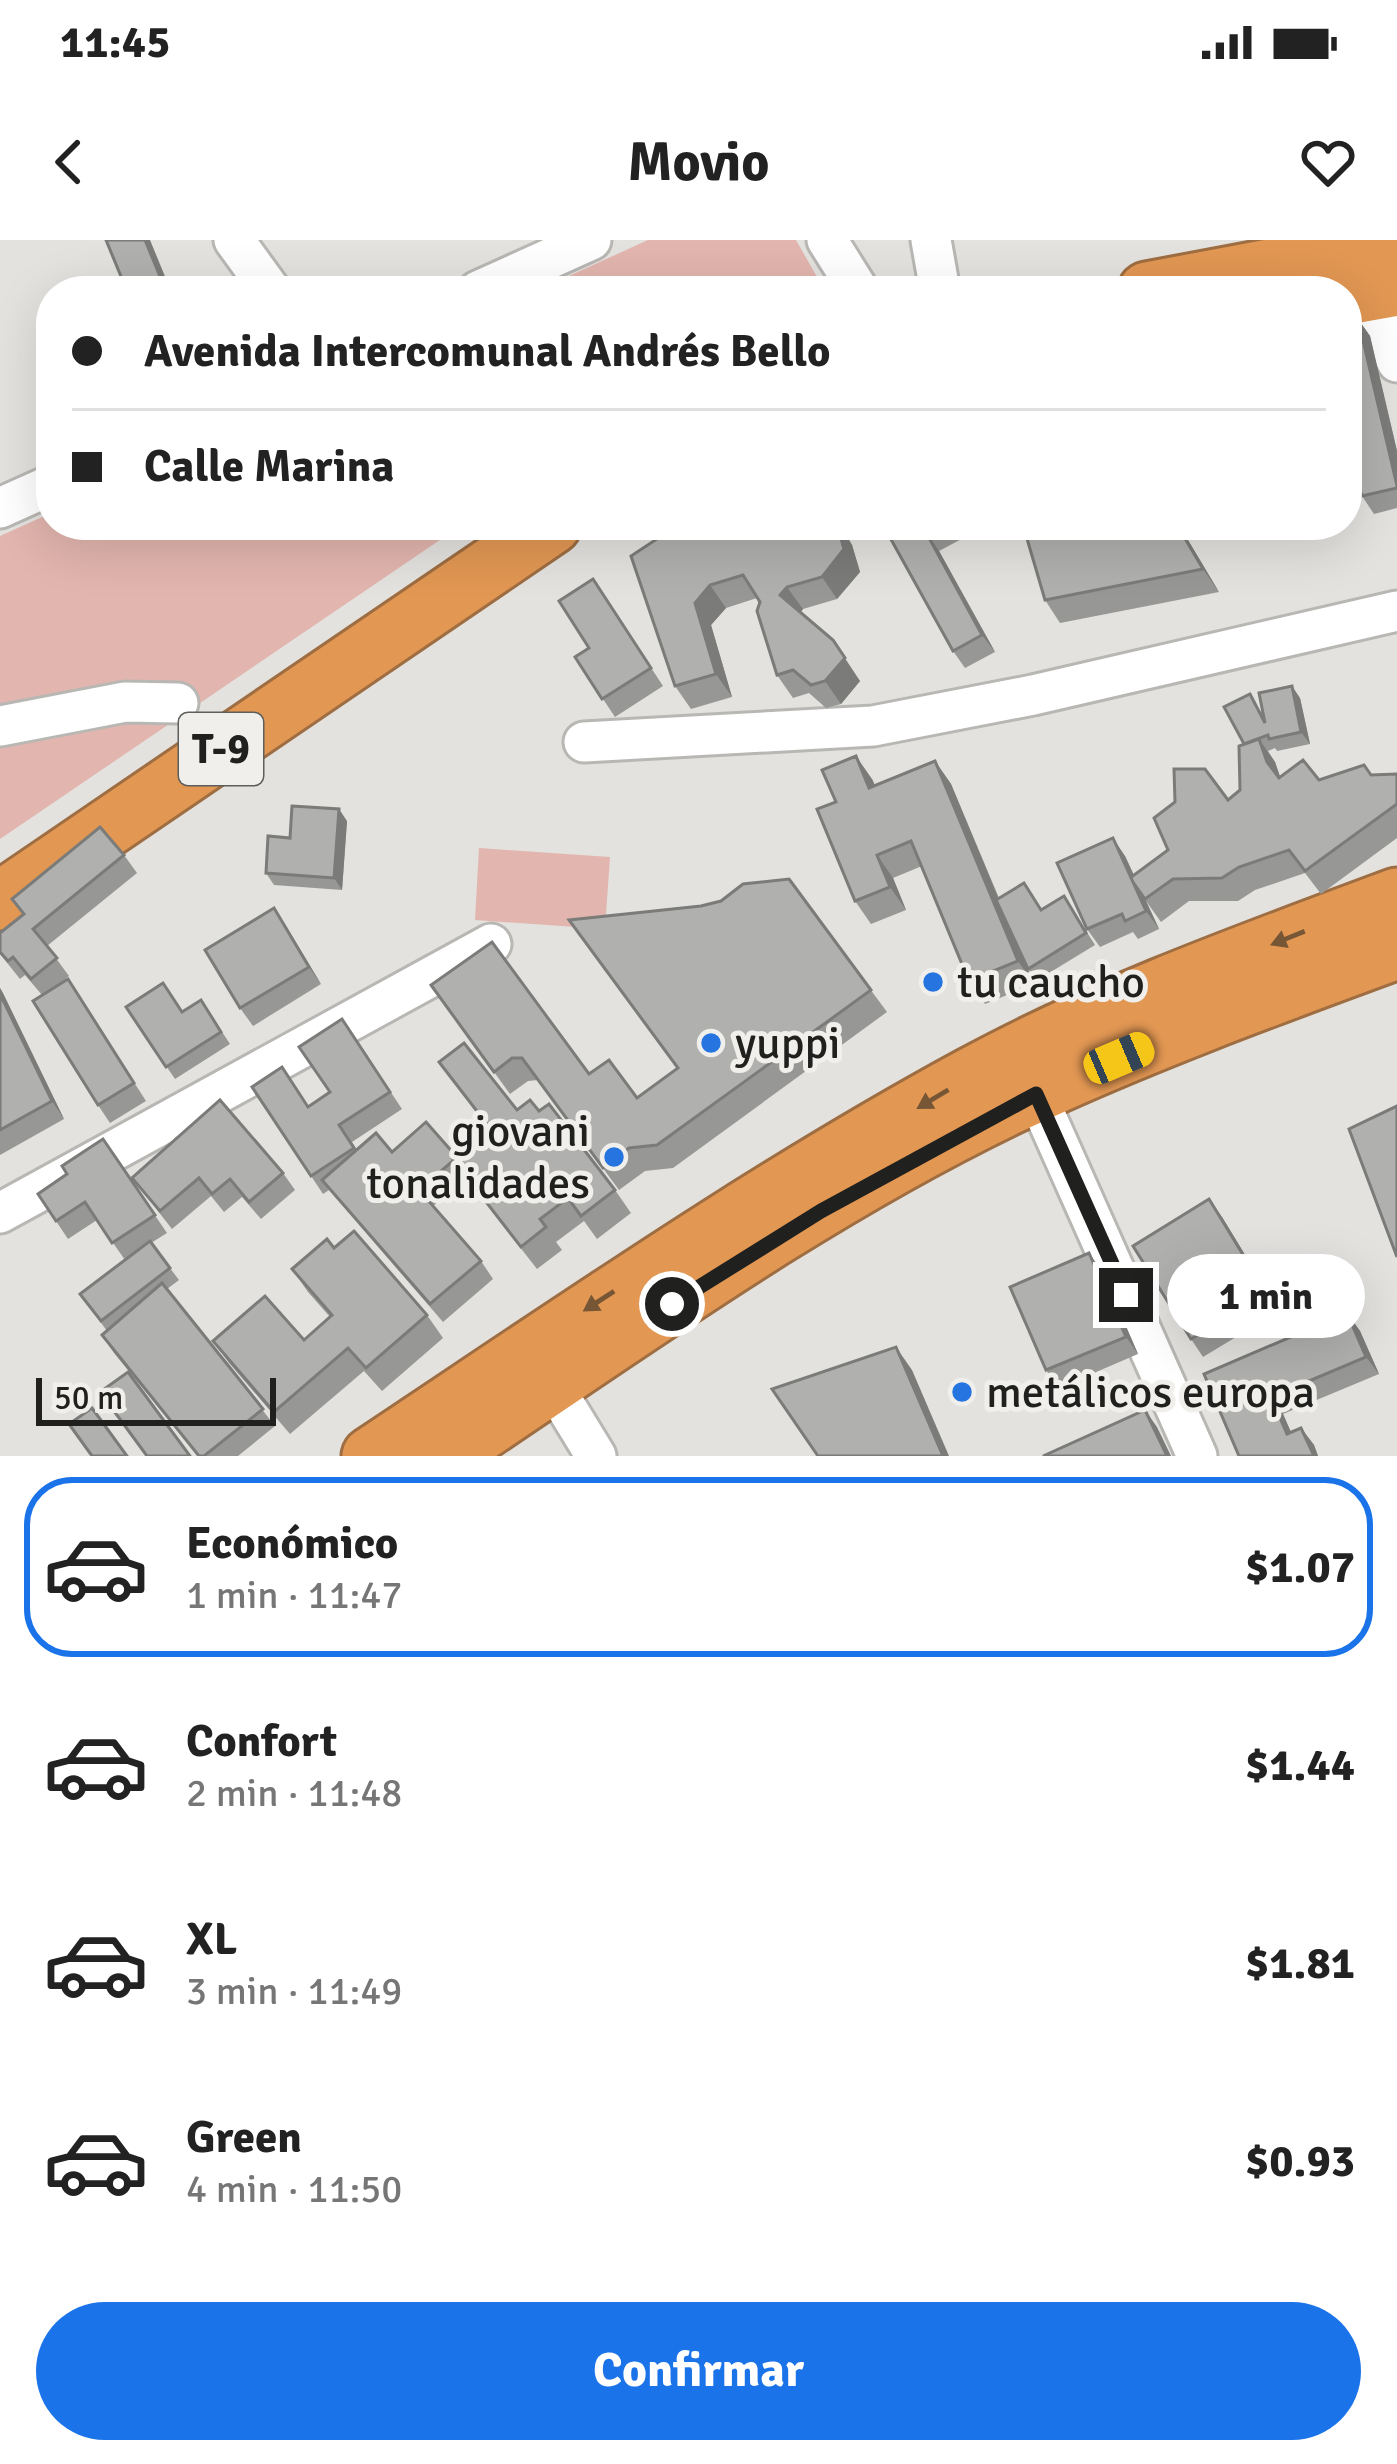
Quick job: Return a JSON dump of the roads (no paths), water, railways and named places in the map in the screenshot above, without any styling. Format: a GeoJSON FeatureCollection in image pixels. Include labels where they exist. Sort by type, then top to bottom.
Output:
{"type":"FeatureCollection","features":[{"type":"Feature","properties":{"kind":"highway"},"geometry":{"type":"LineString","coordinates":[[1296,276],[1366,269]]}},
{"type":"Feature","properties":{"kind":"highway","name":"T-9"},"geometry":{"type":"LineString","coordinates":[[0,901],[435,590],[493,540]]}},
{"type":"Feature","properties":{"kind":"highway","name":"T-9"},"geometry":{"type":"LineString","coordinates":[[0,876],[435,590],[525,540]]}},
{"type":"Feature","properties":{"kind":"highway"},"geometry":{"type":"LineString","coordinates":[[371,1456],[599,1301],[972,1076],[1187,978],[1397,897]]}},
{"type":"Feature","properties":{"kind":"highway"},"geometry":{"type":"LineString","coordinates":[[445,1456],[788,1230],[921,1154],[1036,1094],[1236,1007],[1397,950]]}},
{"type":"Feature","properties":{"kind":"street"},"geometry":{"type":"LineString","coordinates":[[234,240],[260,276]]}},
{"type":"Feature","properties":{"kind":"street"},"geometry":{"type":"LineString","coordinates":[[511,276],[591,240]]}},
{"type":"Feature","properties":{"kind":"street"},"geometry":{"type":"LineString","coordinates":[[827,240],[850,276]]}},
{"type":"Feature","properties":{"kind":"street"},"geometry":{"type":"LineString","coordinates":[[932,240],[938,276]]}},
{"type":"Feature","properties":{"kind":"street"},"geometry":{"type":"LineString","coordinates":[[1366,269],[1397,362]]}},
{"type":"Feature","properties":{"kind":"street"},"geometry":{"type":"LineString","coordinates":[[0,508],[36,492]]}},
{"type":"Feature","properties":{"kind":"street"},"geometry":{"type":"LineString","coordinates":[[584,742],[872,726],[1033,695],[1397,611]]}},
{"type":"Feature","properties":{"kind":"street"},"geometry":{"type":"LineString","coordinates":[[0,726],[125,702],[178,703]]}},
{"type":"Feature","properties":{"kind":"street"},"geometry":{"type":"LineString","coordinates":[[0,1213],[491,944]]}},
{"type":"Feature","properties":{"kind":"street"},"geometry":{"type":"LineString","coordinates":[[1036,1094],[1197,1456]]}},
{"type":"Feature","properties":{"kind":"street"},"geometry":{"type":"LineString","coordinates":[[552,1384],[596,1456]]}},
{"type":"Feature","properties":{"kind":"place","name":"tu caucho"},"geometry":{"type":"Point","coordinates":[933,982]}},
{"type":"Feature","properties":{"kind":"place","name":"yuppi"},"geometry":{"type":"Point","coordinates":[711,1043]}},
{"type":"Feature","properties":{"kind":"place","name":"giovani tonalidades"},"geometry":{"type":"Point","coordinates":[614,1157]}},
{"type":"Feature","properties":{"kind":"place","name":"metálicos europa"},"geometry":{"type":"Point","coordinates":[962,1392]}}]}
